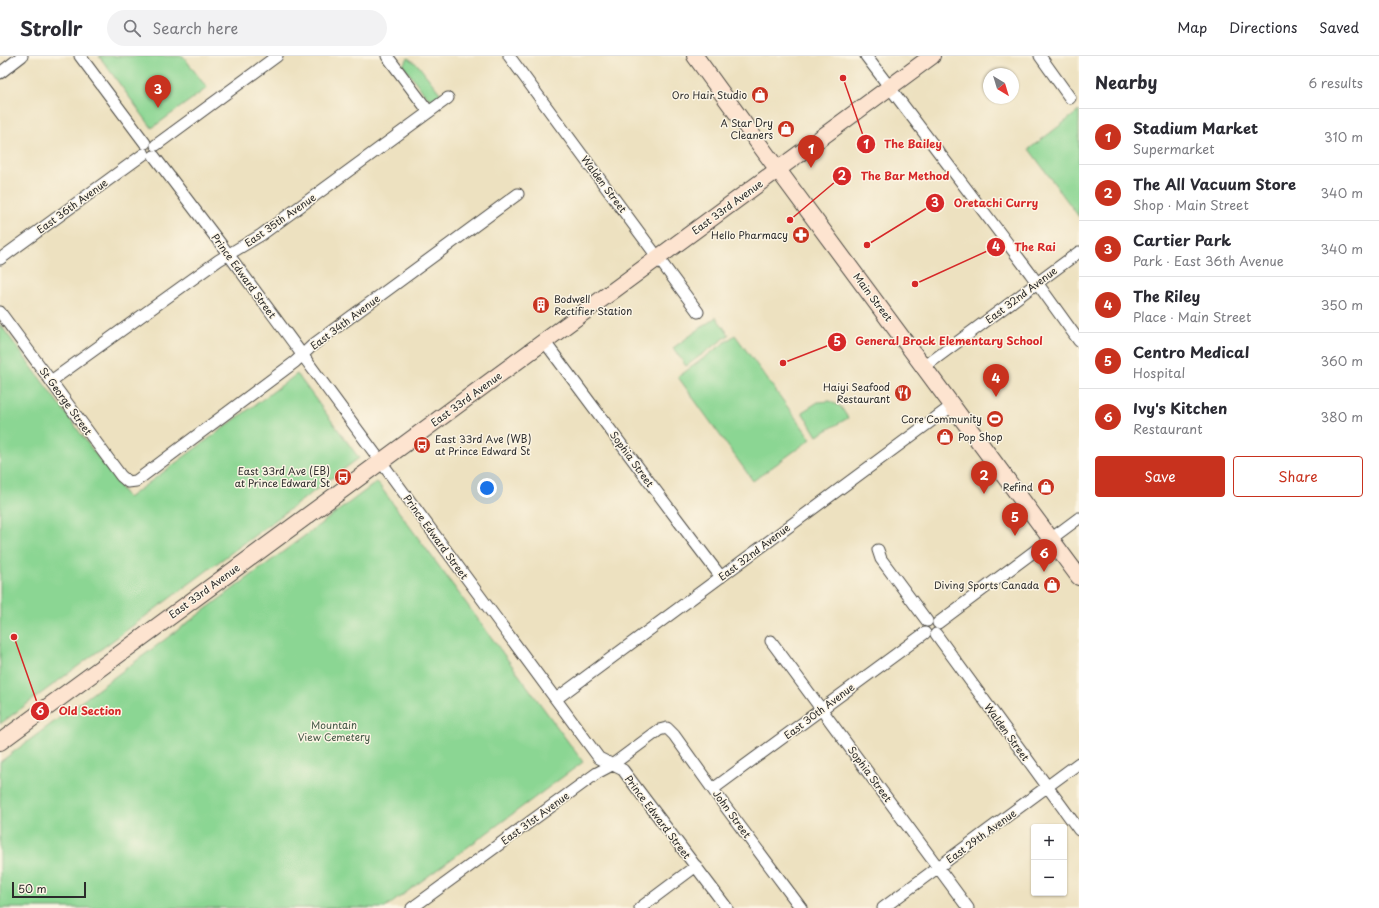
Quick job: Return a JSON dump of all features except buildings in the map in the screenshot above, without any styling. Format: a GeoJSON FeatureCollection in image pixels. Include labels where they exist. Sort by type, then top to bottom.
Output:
{"type":"FeatureCollection","features":[{"type":"Feature","properties":{"kind":"street"},"geometry":{"type":"LineString","coordinates":[[0,73],[22,56]]}},
{"type":"Feature","properties":{"kind":"street","name":"Prince Edward Street"},"geometry":{"type":"LineString","coordinates":[[80,56],[599,758],[623,770],[727,908]]}},
{"type":"Feature","properties":{"kind":"street","name":"East 36th Avenue"},"geometry":{"type":"LineString","coordinates":[[0,259],[277,56]]}},
{"type":"Feature","properties":{"kind":"street"},"geometry":{"type":"LineString","coordinates":[[387,56],[429,112]]}},
{"type":"Feature","properties":{"kind":"street","name":"Walden Street"},"geometry":{"type":"LineString","coordinates":[[509,56],[698,312]]}},
{"type":"Feature","properties":{"kind":"street","name":"Main Street"},"geometry":{"type":"LineString","coordinates":[[695,56],[1079,578]]}},
{"type":"Feature","properties":{"kind":"street"},"geometry":{"type":"LineString","coordinates":[[866,56],[1079,341]]}},
{"type":"Feature","properties":{"kind":"street","name":"East 33rd Avenue"},"geometry":{"type":"LineString","coordinates":[[0,742],[932,56]]}},
{"type":"Feature","properties":{"kind":"street"},"geometry":{"type":"LineString","coordinates":[[1040,56],[1070,98]]}},
{"type":"Feature","properties":{"kind":"street","name":"East 35th Avenue"},"geometry":{"type":"LineString","coordinates":[[51,381],[170,295],[228,255],[261,235],[448,98]]}},
{"type":"Feature","properties":{"kind":"street","name":"East 34th Avenue"},"geometry":{"type":"LineString","coordinates":[[136,481],[303,356],[314,344],[518,194]]}},
{"type":"Feature","properties":{"kind":"street","name":"East 32nd Avenue"},"geometry":{"type":"LineString","coordinates":[[924,367],[1079,252]]}},
{"type":"Feature","properties":{"kind":"street","name":"St George Street"},"geometry":{"type":"LineString","coordinates":[[0,312],[121,476],[128,482],[136,481]]}},
{"type":"Feature","properties":{"kind":"street","name":"Sophia Street"},"geometry":{"type":"LineString","coordinates":[[544,341],[721,577]]}},
{"type":"Feature","properties":{"kind":"street","name":"East 32nd Avenue"},"geometry":{"type":"LineString","coordinates":[[556,699],[953,406]]}},
{"type":"Feature","properties":{"kind":"street","name":"East 30th Avenue"},"geometry":{"type":"LineString","coordinates":[[713,789],[1079,518]]}},
{"type":"Feature","properties":{"kind":"street","name":"Walden Street"},"geometry":{"type":"LineString","coordinates":[[878,550],[881,559],[1079,830]]}},
{"type":"Feature","properties":{"kind":"street","name":"Sophia Street"},"geometry":{"type":"LineString","coordinates":[[771,641],[968,908]]}},
{"type":"Feature","properties":{"kind":"street","name":"John Street"},"geometry":{"type":"LineString","coordinates":[[659,730],[667,728],[674,735],[801,908]]}},
{"type":"Feature","properties":{"kind":"street","name":"East 31st Avenue"},"geometry":{"type":"LineString","coordinates":[[412,908],[597,773],[612,765],[659,730]]}},
{"type":"Feature","properties":{"kind":"street","name":"East 29th Avenue"},"geometry":{"type":"LineString","coordinates":[[883,908],[1079,763]]}},
{"type":"Feature","properties":{"kind":"street"},"geometry":{"type":"LineString","coordinates":[[640,908],[696,866]]}},
{"type":"Feature","properties":{"kind":"green space"},"geometry":{"type":"Polygon","coordinates":[[[99,56],[183,56],[207,88],[152,128],[99,56]]]}},
{"type":"Feature","properties":{"kind":"green space"},"geometry":{"type":"Polygon","coordinates":[[[408,58],[418,65],[440,93],[439,98],[432,100],[426,96],[403,65],[408,58]]]}},
{"type":"Feature","properties":{"kind":"green space"},"geometry":{"type":"Polygon","coordinates":[[[1079,111],[1079,217],[1029,149],[1079,111]]]}},
{"type":"Feature","properties":{"kind":"green space"},"geometry":{"type":"Polygon","coordinates":[[[716,317],[729,335],[686,366],[673,348],[716,317]]]}},
{"type":"Feature","properties":{"kind":"green space"},"geometry":{"type":"Polygon","coordinates":[[[0,324],[128,498],[297,374],[359,458],[0,724],[0,324]]]}},
{"type":"Feature","properties":{"kind":"green space"},"geometry":{"type":"Polygon","coordinates":[[[735,335],[811,439],[753,481],[678,377],[735,335]]]}},
{"type":"Feature","properties":{"kind":"green space"},"geometry":{"type":"Polygon","coordinates":[[[830,401],[841,407],[848,418],[817,436],[802,412],[818,402],[830,401]]]}},
{"type":"Feature","properties":{"kind":"green space","name":"Mountain View Cemetery"},"geometry":{"type":"Polygon","coordinates":[[[377,482],[583,762],[385,908],[0,908],[0,762],[377,482]]]}},
{"type":"Feature","properties":{"kind":"place","name":"The Bailey"},"geometry":{"type":"Point","coordinates":[843,78]}},
{"type":"Feature","properties":{"kind":"place","name":"Oro Hair Studio"},"geometry":{"type":"Point","coordinates":[760,95]}},
{"type":"Feature","properties":{"kind":"place","name":"Cartier Park"},"geometry":{"type":"Point","coordinates":[158,108]}},
{"type":"Feature","properties":{"kind":"place","name":"A Star Dry Cleaners"},"geometry":{"type":"Point","coordinates":[786,129]}},
{"type":"Feature","properties":{"kind":"place","name":"Stadium Market"},"geometry":{"type":"Point","coordinates":[811,168]}},
{"type":"Feature","properties":{"kind":"place","name":"The Bar Method"},"geometry":{"type":"Point","coordinates":[790,220]}},
{"type":"Feature","properties":{"kind":"place","name":"Hello Pharmacy"},"geometry":{"type":"Point","coordinates":[801,235]}},
{"type":"Feature","properties":{"kind":"place","name":"Oretachi Curry"},"geometry":{"type":"Point","coordinates":[867,245]}},
{"type":"Feature","properties":{"kind":"place","name":"The Rai"},"geometry":{"type":"Point","coordinates":[915,284]}},
{"type":"Feature","properties":{"kind":"place","name":"Bodwell Rectifier Station"},"geometry":{"type":"Point","coordinates":[541,305]}},
{"type":"Feature","properties":{"kind":"place","name":"General Brock Elementary School"},"geometry":{"type":"Point","coordinates":[783,363]}},
{"type":"Feature","properties":{"kind":"place","name":"Haiyi Seafood Restaurant"},"geometry":{"type":"Point","coordinates":[903,393]}},
{"type":"Feature","properties":{"kind":"place","name":"The Riley"},"geometry":{"type":"Point","coordinates":[996,397]}},
{"type":"Feature","properties":{"kind":"place","name":"Core Community"},"geometry":{"type":"Point","coordinates":[995,419]}},
{"type":"Feature","properties":{"kind":"place","name":"Pop Shop"},"geometry":{"type":"Point","coordinates":[945,437]}},
{"type":"Feature","properties":{"kind":"place","name":"East 33rd Ave (WB) at Prince Edward St"},"geometry":{"type":"Point","coordinates":[422,445]}},
{"type":"Feature","properties":{"kind":"place","name":"East 33rd Ave (EB) at Prince Edward St"},"geometry":{"type":"Point","coordinates":[343,477]}},
{"type":"Feature","properties":{"kind":"place","name":"Refind"},"geometry":{"type":"Point","coordinates":[1046,487]}},
{"type":"Feature","properties":{"kind":"place","name":"The All Vacuum Store"},"geometry":{"type":"Point","coordinates":[984,494]}},
{"type":"Feature","properties":{"kind":"place","name":"Centro Medical"},"geometry":{"type":"Point","coordinates":[1015,536]}},
{"type":"Feature","properties":{"kind":"place","name":"Ivy's Kitchen"},"geometry":{"type":"Point","coordinates":[1044,572]}},
{"type":"Feature","properties":{"kind":"place","name":"Diving Sports Canada"},"geometry":{"type":"Point","coordinates":[1052,585]}},
{"type":"Feature","properties":{"kind":"place","name":"Old Section"},"geometry":{"type":"Point","coordinates":[14,637]}}]}
